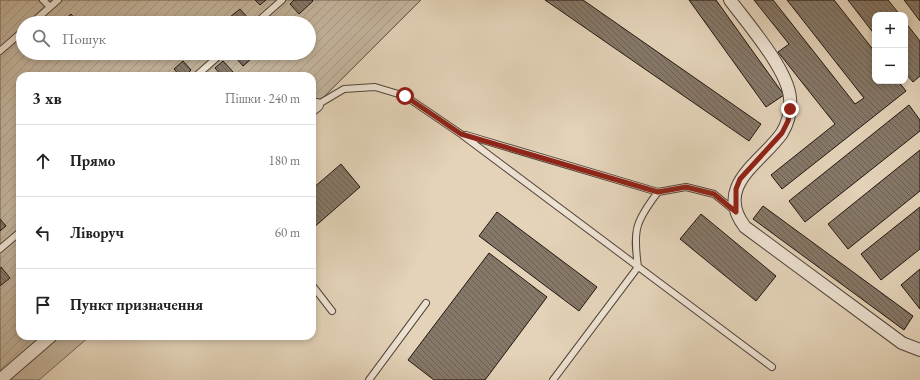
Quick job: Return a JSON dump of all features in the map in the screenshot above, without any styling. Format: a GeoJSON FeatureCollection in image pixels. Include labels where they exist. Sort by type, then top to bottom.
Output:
{"type":"FeatureCollection","features":[{"type":"Feature","properties":{"kind":"street"},"geometry":{"type":"LineString","coordinates":[[730,0],[780,70],[790,97],[788,121],[782,133],[740,179],[736,189],[736,212],[745,226],[751,231],[902,343],[920,350]]}},
{"type":"Feature","properties":{"kind":"street"},"geometry":{"type":"LineString","coordinates":[[0,380],[46,340]]}},
{"type":"Feature","properties":{"kind":"lane"},"geometry":{"type":"LineString","coordinates":[[43,0],[50,7]]}},
{"type":"Feature","properties":{"kind":"lane"},"geometry":{"type":"LineString","coordinates":[[40,16],[58,0]]}},
{"type":"Feature","properties":{"kind":"lane"},"geometry":{"type":"LineString","coordinates":[[264,16],[282,0]]}},
{"type":"Feature","properties":{"kind":"lane"},"geometry":{"type":"LineString","coordinates":[[0,51],[16,36]]}},
{"type":"Feature","properties":{"kind":"lane"},"geometry":{"type":"LineString","coordinates":[[201,72],[214,60]]}},
{"type":"Feature","properties":{"kind":"lane"},"geometry":{"type":"LineString","coordinates":[[316,106],[344,90],[375,87],[405,96],[461,134],[772,367]]}},
{"type":"Feature","properties":{"kind":"lane"},"geometry":{"type":"LineString","coordinates":[[461,134],[658,192],[686,187],[714,194],[736,212]]}},
{"type":"Feature","properties":{"kind":"lane"},"geometry":{"type":"LineString","coordinates":[[553,380],[638,267],[635,240],[641,214],[658,192]]}},
{"type":"Feature","properties":{"kind":"lane"},"geometry":{"type":"LineString","coordinates":[[0,249],[16,235]]}},
{"type":"Feature","properties":{"kind":"lane"},"geometry":{"type":"LineString","coordinates":[[316,290],[332,311]]}},
{"type":"Feature","properties":{"kind":"lane"},"geometry":{"type":"LineString","coordinates":[[369,380],[426,303]]}},
{"type":"Feature","properties":{"kind":"shaded area"},"geometry":{"type":"Polygon","coordinates":[[[0,0],[421,0],[316,105],[316,72],[16,72],[16,340],[46,340],[0,380],[0,0]]]}},
{"type":"Feature","properties":{"kind":"shaded area"},"geometry":{"type":"Polygon","coordinates":[[[46,340],[85,340],[39,380],[0,380],[46,340]]]}},
{"type":"Feature","properties":{"kind":"building"},"geometry":{"type":"Polygon","coordinates":[[[255,0],[266,0],[260,5],[255,0]]]}},
{"type":"Feature","properties":{"kind":"building"},"geometry":{"type":"Polygon","coordinates":[[[294,0],[313,1],[299,14],[290,4],[294,0]]]}},
{"type":"Feature","properties":{"kind":"building"},"geometry":{"type":"Polygon","coordinates":[[[545,0],[583,0],[761,124],[749,141],[545,0]]]}},
{"type":"Feature","properties":{"kind":"building"},"geometry":{"type":"Polygon","coordinates":[[[689,0],[716,0],[784,95],[766,107],[689,0]]]}},
{"type":"Feature","properties":{"kind":"building"},"geometry":{"type":"Polygon","coordinates":[[[754,0],[773,0],[855,104],[864,98],[787,0],[834,0],[872,48],[872,84],[900,84],[906,91],[782,189],[771,175],[835,124],[778,52],[789,44],[754,0]]]}},
{"type":"Feature","properties":{"kind":"building"},"geometry":{"type":"Polygon","coordinates":[[[848,0],[888,0],[898,12],[872,12],[872,31],[848,0]]]}},
{"type":"Feature","properties":{"kind":"building"},"geometry":{"type":"Polygon","coordinates":[[[904,0],[920,0],[920,21],[904,0]]]}},
{"type":"Feature","properties":{"kind":"building"},"geometry":{"type":"Polygon","coordinates":[[[240,9],[246,16],[231,16],[240,9]]]}},
{"type":"Feature","properties":{"kind":"building"},"geometry":{"type":"Polygon","coordinates":[[[908,26],[920,41],[920,76],[913,82],[908,76],[908,26]]]}},
{"type":"Feature","properties":{"kind":"building"},"geometry":{"type":"Polygon","coordinates":[[[238,60],[250,60],[243,66],[238,60]]]}},
{"type":"Feature","properties":{"kind":"building"},"geometry":{"type":"Polygon","coordinates":[[[183,61],[191,70],[189,72],[177,72],[174,69],[183,61]]]}},
{"type":"Feature","properties":{"kind":"building"},"geometry":{"type":"Polygon","coordinates":[[[223,61],[233,72],[218,72],[215,68],[223,61]]]}},
{"type":"Feature","properties":{"kind":"building"},"geometry":{"type":"Polygon","coordinates":[[[909,105],[920,120],[920,131],[805,222],[789,201],[909,105]]]}},
{"type":"Feature","properties":{"kind":"building"},"geometry":{"type":"Polygon","coordinates":[[[920,150],[920,191],[848,249],[828,224],[920,150]]]}},
{"type":"Feature","properties":{"kind":"building"},"geometry":{"type":"Polygon","coordinates":[[[341,164],[360,187],[316,226],[316,186],[341,164]]]}},
{"type":"Feature","properties":{"kind":"building"},"geometry":{"type":"Polygon","coordinates":[[[763,206],[913,316],[904,330],[753,219],[763,206]]]}},
{"type":"Feature","properties":{"kind":"building"},"geometry":{"type":"Polygon","coordinates":[[[920,207],[920,249],[881,280],[861,254],[920,207]]]}},
{"type":"Feature","properties":{"kind":"building"},"geometry":{"type":"Polygon","coordinates":[[[497,212],[597,287],[579,311],[479,236],[497,212]]]}},
{"type":"Feature","properties":{"kind":"building"},"geometry":{"type":"Polygon","coordinates":[[[701,214],[776,276],[756,301],[680,239],[701,214]]]}},
{"type":"Feature","properties":{"kind":"building"},"geometry":{"type":"Polygon","coordinates":[[[0,219],[6,226],[0,231],[0,219]]]}},
{"type":"Feature","properties":{"kind":"building"},"geometry":{"type":"Polygon","coordinates":[[[489,253],[547,297],[485,380],[434,380],[408,360],[489,253]]]}},
{"type":"Feature","properties":{"kind":"building"},"geometry":{"type":"Polygon","coordinates":[[[1,267],[10,278],[0,286],[0,269],[1,267]]]}},
{"type":"Feature","properties":{"kind":"building"},"geometry":{"type":"Polygon","coordinates":[[[920,269],[920,309],[901,285],[920,269]]]}},
{"type":"Feature","properties":{"kind":"route"},"geometry":{"type":"LineString","coordinates":[[405,96],[461,134],[658,192],[686,187],[714,194],[736,212],[736,189],[740,179],[782,133],[788,121],[790,109]]}}]}
